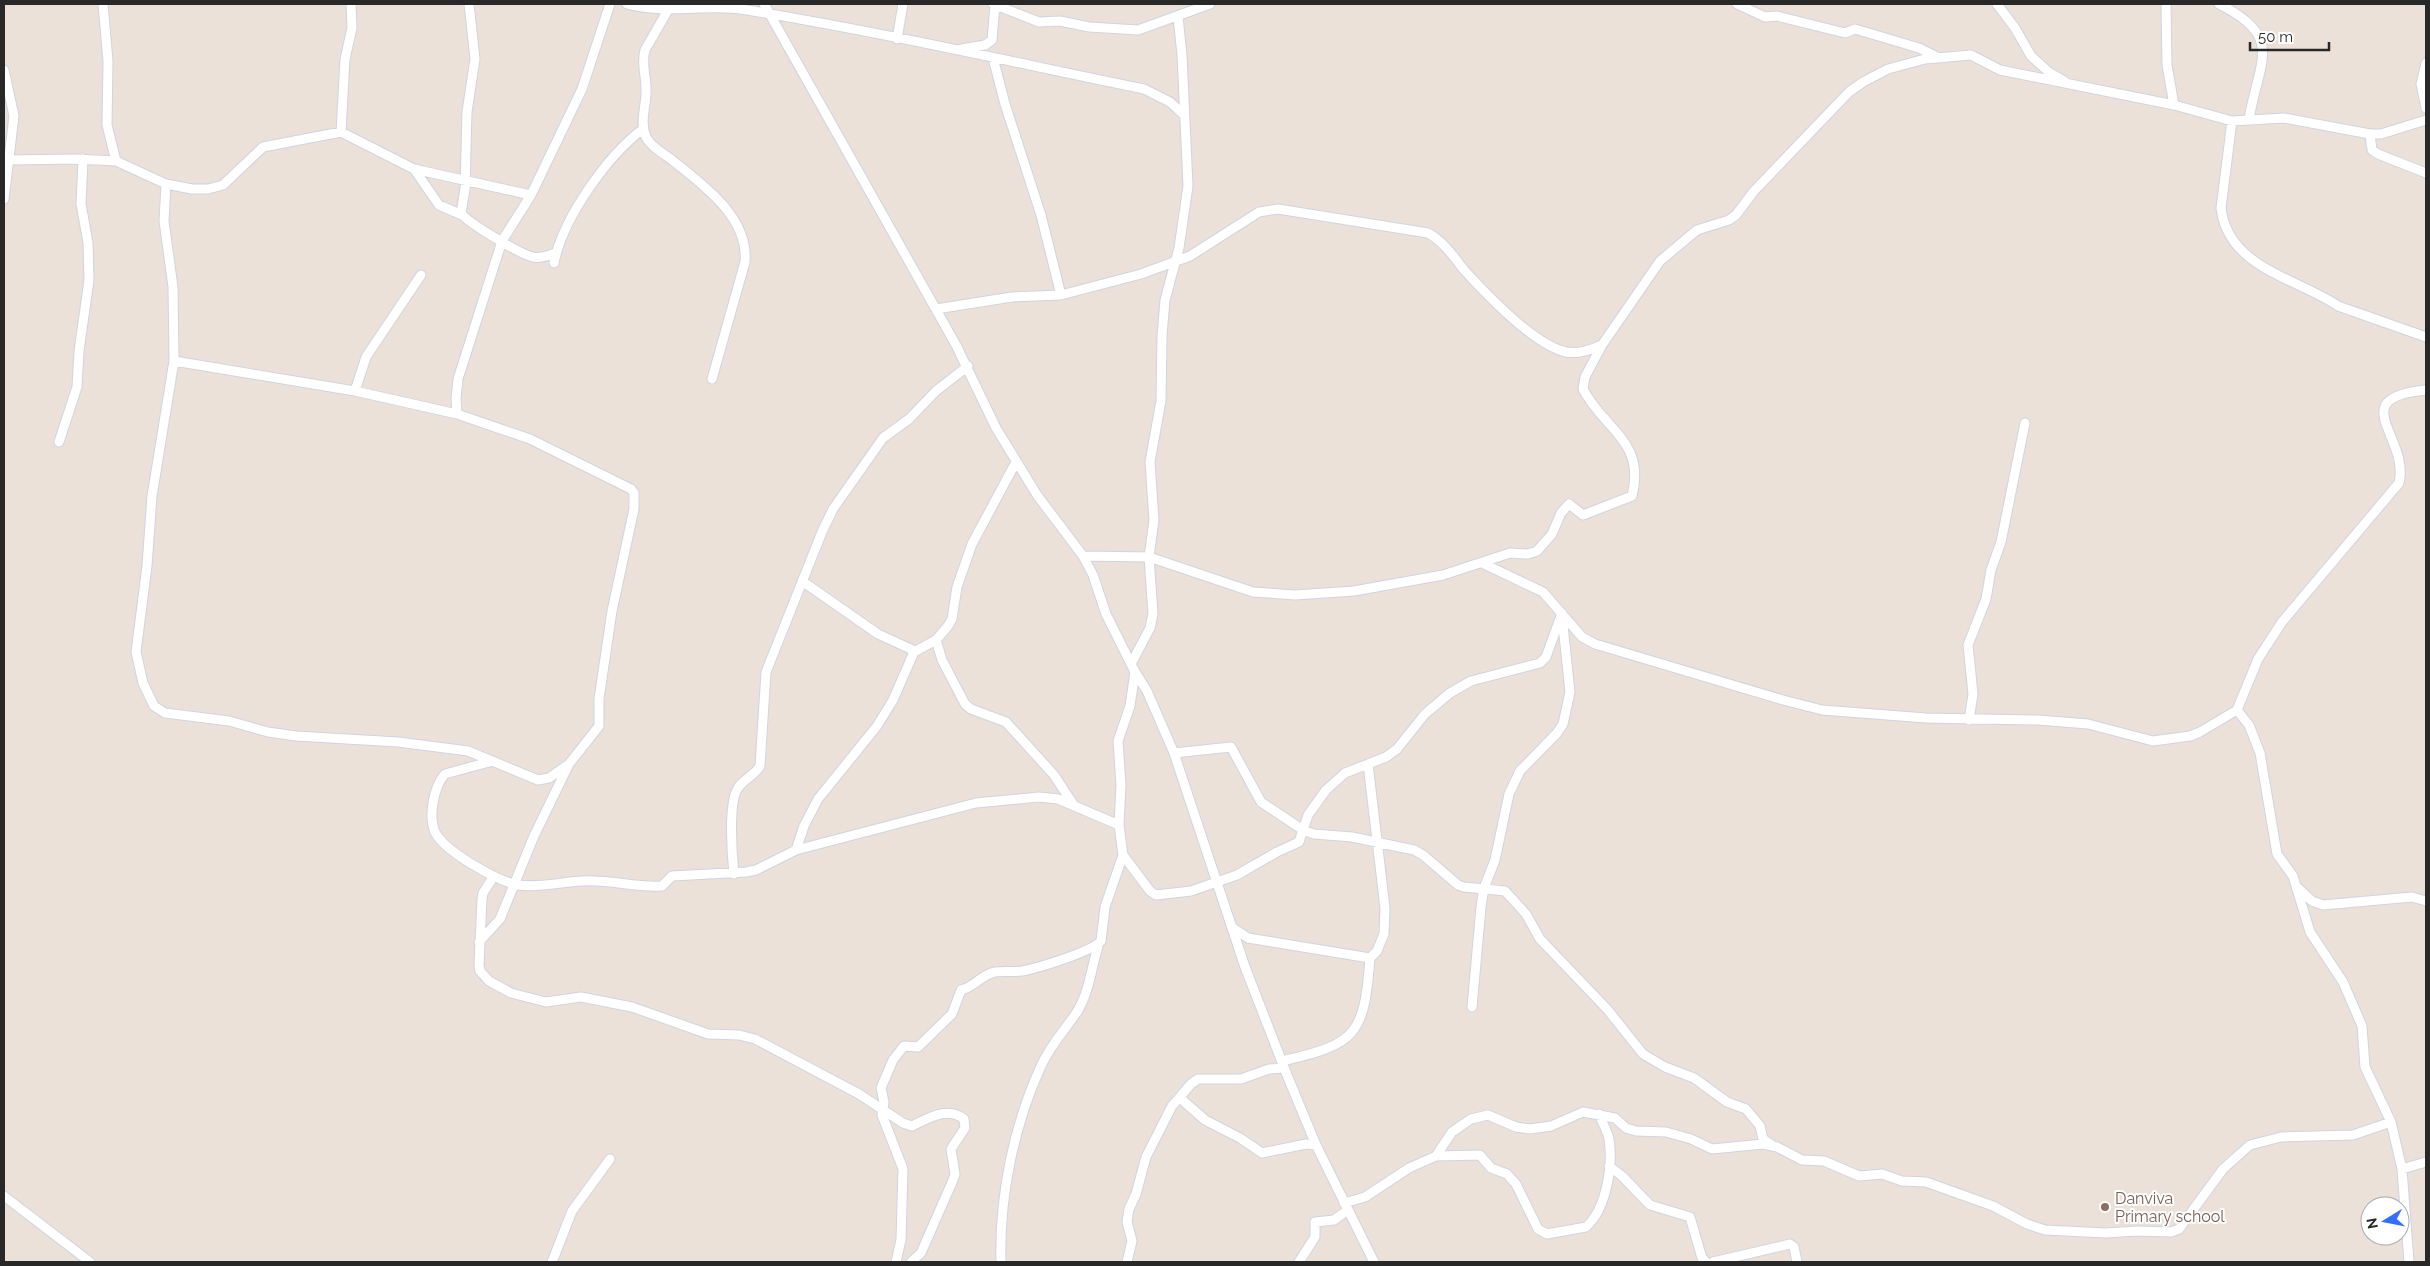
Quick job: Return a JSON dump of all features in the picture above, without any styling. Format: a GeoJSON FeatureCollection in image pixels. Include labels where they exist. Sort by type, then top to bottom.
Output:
{"type":"FeatureCollection","features":[{"type":"Feature","properties":{"kind":"street"},"geometry":{"type":"LineString","coordinates":[[103,4],[108,61],[107,125],[116,161]]}},
{"type":"Feature","properties":{"kind":"street"},"geometry":{"type":"LineString","coordinates":[[341,132],[345,59],[352,28],[351,4]]}},
{"type":"Feature","properties":{"kind":"street"},"geometry":{"type":"LineString","coordinates":[[462,215],[460,210],[464,193],[468,136],[466,112],[475,59],[469,4]]}},
{"type":"Feature","properties":{"kind":"street"},"geometry":{"type":"LineString","coordinates":[[458,414],[456,398],[458,379],[502,241],[531,195],[582,89],[610,4]]}},
{"type":"Feature","properties":{"kind":"street"},"geometry":{"type":"LineString","coordinates":[[627,4],[668,10],[718,7],[768,14],[960,50],[1144,89],[1170,102],[1184,115]]}},
{"type":"Feature","properties":{"kind":"street"},"geometry":{"type":"LineString","coordinates":[[764,4],[768,14],[863,176],[899,246],[968,366],[996,428],[1037,495],[1084,556],[1106,614],[1133,668],[1147,691],[1174,754],[1245,967],[1283,1065],[1316,1145],[1374,1262]]}},
{"type":"Feature","properties":{"kind":"street"},"geometry":{"type":"LineString","coordinates":[[897,39],[903,4]]}},
{"type":"Feature","properties":{"kind":"street"},"geometry":{"type":"LineString","coordinates":[[960,50],[985,45],[992,40],[994,5],[1039,22],[1060,20],[1090,28],[1138,30],[1210,4]]}},
{"type":"Feature","properties":{"kind":"street"},"geometry":{"type":"LineString","coordinates":[[1737,4],[1765,17],[1777,16],[1845,33],[1855,29],[1919,48],[1940,58]]}},
{"type":"Feature","properties":{"kind":"street"},"geometry":{"type":"LineString","coordinates":[[1997,4],[2036,62],[2068,84]]}},
{"type":"Feature","properties":{"kind":"street"},"geometry":{"type":"LineString","coordinates":[[2166,4],[2167,65],[2174,105]]}},
{"type":"Feature","properties":{"kind":"street"},"geometry":{"type":"LineString","coordinates":[[2219,4],[2246,18],[2262,43],[2264,54],[2255,86],[2249,119]]}},
{"type":"Feature","properties":{"kind":"street"},"geometry":{"type":"LineString","coordinates":[[668,10],[645,50],[643,57],[646,86],[643,129],[652,145],[704,186],[726,209],[738,227],[745,245],[744,262],[712,379]]}},
{"type":"Feature","properties":{"kind":"street"},"geometry":{"type":"LineString","coordinates":[[1002,1262],[1001,1227],[1011,1156],[1022,1116],[1051,1045],[1077,1012],[1083,998],[1104,932],[1105,907],[1122,855],[1119,825],[1118,741],[1130,706],[1133,668],[1150,628],[1153,614],[1149,557],[1154,520],[1150,462],[1161,401],[1164,307],[1182,232],[1188,186],[1182,55],[1178,17]]}},
{"type":"Feature","properties":{"kind":"street"},"geometry":{"type":"LineString","coordinates":[[1084,556],[1149,557],[1189,569],[1238,588],[1288,595],[1354,592],[1443,575],[1510,553],[1528,554],[1537,551],[1552,534],[1561,513],[1569,504],[1583,515],[1632,496],[1636,476],[1631,454],[1583,389],[1585,377],[1602,345],[1664,257],[1701,228],[1729,220],[1736,215],[1754,191],[1857,85],[1888,69],[1925,59],[1971,55],[2000,70],[2174,105],[2232,120],[2284,118],[2370,134],[2381,134],[2426,120]]}},
{"type":"Feature","properties":{"kind":"street"},"geometry":{"type":"LineString","coordinates":[[993,58],[1005,104],[1041,215],[1061,295]]}},
{"type":"Feature","properties":{"kind":"street"},"geometry":{"type":"LineString","coordinates":[[2426,64],[2421,84],[2426,108]]}},
{"type":"Feature","properties":{"kind":"street"},"geometry":{"type":"LineString","coordinates":[[4,70],[14,116],[4,199]]}},
{"type":"Feature","properties":{"kind":"street"},"geometry":{"type":"LineString","coordinates":[[2232,120],[2221,208],[2223,221],[2235,242],[2276,276],[2319,294],[2338,306],[2426,337]]}},
{"type":"Feature","properties":{"kind":"street"},"geometry":{"type":"LineString","coordinates":[[554,263],[556,253],[582,197],[630,139],[643,129]]}},
{"type":"Feature","properties":{"kind":"street"},"geometry":{"type":"LineString","coordinates":[[9,160],[84,159],[116,161],[166,184],[192,189],[223,185],[263,147],[341,132],[414,169],[438,176],[464,179],[531,195]]}},
{"type":"Feature","properties":{"kind":"street"},"geometry":{"type":"LineString","coordinates":[[2370,134],[2372,150],[2426,173]]}},
{"type":"Feature","properties":{"kind":"street"},"geometry":{"type":"LineString","coordinates":[[59,442],[77,387],[79,351],[89,280],[88,243],[81,204],[84,159]]}},
{"type":"Feature","properties":{"kind":"street"},"geometry":{"type":"LineString","coordinates":[[414,169],[439,205],[462,215],[502,241],[534,258],[556,253]]}},
{"type":"Feature","properties":{"kind":"street"},"geometry":{"type":"LineString","coordinates":[[166,184],[164,221],[173,287],[174,361],[152,496],[147,566],[136,652],[143,684],[154,706],[165,713],[229,721],[268,732],[296,736],[398,742],[459,750],[493,761],[538,780],[549,778],[569,764]]}},
{"type":"Feature","properties":{"kind":"street"},"geometry":{"type":"LineString","coordinates":[[936,309],[1012,297],[1061,295],[1174,262],[1190,256],[1259,212],[1269,209],[1428,233],[1439,240],[1485,293],[1543,343],[1565,352],[1584,352],[1602,345]]}},
{"type":"Feature","properties":{"kind":"street"},"geometry":{"type":"LineString","coordinates":[[355,390],[366,357],[421,275]]}},
{"type":"Feature","properties":{"kind":"street"},"geometry":{"type":"LineString","coordinates":[[174,361],[355,390],[458,414],[512,432],[550,449],[631,489],[634,493],[634,509],[612,611],[599,699],[599,726],[569,764],[534,836],[516,884],[500,918],[479,942]]}},
{"type":"Feature","properties":{"kind":"street"},"geometry":{"type":"LineString","coordinates":[[734,874],[731,846],[734,798],[738,787],[760,766],[766,672],[833,509],[883,438],[909,419],[940,386],[968,366]]}},
{"type":"Feature","properties":{"kind":"street"},"geometry":{"type":"LineString","coordinates":[[1482,563],[1543,592],[1582,637],[1611,651],[1783,700],[1822,710],[1969,720],[2038,720],[2088,724],[2144,739],[2158,740],[2200,732],[2237,710],[2258,659],[2282,622],[2399,483],[2400,459],[2383,415],[2387,402],[2394,396],[2426,390]]}},
{"type":"Feature","properties":{"kind":"street"},"geometry":{"type":"LineString","coordinates":[[1969,720],[1973,694],[1968,645],[1986,599],[1990,570],[2001,542],[2024,423]]}},
{"type":"Feature","properties":{"kind":"street"},"geometry":{"type":"LineString","coordinates":[[796,850],[804,826],[818,799],[877,726],[893,700],[915,651],[936,640],[952,619],[957,586],[972,544],[1016,462]]}},
{"type":"Feature","properties":{"kind":"street"},"geometry":{"type":"LineString","coordinates":[[802,581],[878,634],[915,651]]}},
{"type":"Feature","properties":{"kind":"street"},"geometry":{"type":"LineString","coordinates":[[1122,855],[1150,891],[1156,895],[1191,891],[1218,883],[1237,875],[1278,852],[1294,846],[1301,839],[1303,830],[1316,802],[1326,790],[1345,773],[1386,757],[1396,749],[1425,714],[1457,689],[1471,681],[1540,663],[1546,657],[1562,613]]}},
{"type":"Feature","properties":{"kind":"street"},"geometry":{"type":"LineString","coordinates":[[1472,1007],[1484,888],[1495,860],[1511,788],[1520,772],[1557,734],[1563,724],[1570,692],[1562,613]]}},
{"type":"Feature","properties":{"kind":"street"},"geometry":{"type":"LineString","coordinates":[[936,640],[942,660],[965,704],[971,709],[1006,722],[1054,775],[1073,804]]}},
{"type":"Feature","properties":{"kind":"street"},"geometry":{"type":"LineString","coordinates":[[2237,710],[2249,725],[2260,753],[2277,854],[2293,876],[2310,932],[2343,982],[2362,1026],[2365,1066],[2391,1122],[2402,1169],[2409,1262]]}},
{"type":"Feature","properties":{"kind":"street"},"geometry":{"type":"LineString","coordinates":[[1174,754],[1230,747],[1260,802],[1303,830],[1314,834],[1346,836],[1414,850],[1464,888],[1505,891],[1514,900],[1540,939],[1607,1009],[1643,1054],[1671,1070],[1694,1078],[1727,1102],[1746,1109],[1760,1126],[1763,1139],[1800,1160],[1824,1160],[1859,1176],[1882,1174],[1902,1181],[1926,1182],[1993,1206],[2027,1224],[2044,1230],[2086,1233],[2172,1232],[2179,1229],[2222,1169],[2250,1145],[2282,1137],[2353,1135],[2391,1122]]}},
{"type":"Feature","properties":{"kind":"street"},"geometry":{"type":"LineString","coordinates":[[493,761],[445,774],[437,788],[432,823],[438,837],[453,851],[494,876],[516,884],[545,886],[582,881],[656,887],[662,886],[672,876],[734,874],[756,870],[796,850],[976,802],[1039,797],[1058,798],[1119,825]]}},
{"type":"Feature","properties":{"kind":"street"},"geometry":{"type":"LineString","coordinates":[[1127,1262],[1132,1241],[1127,1222],[1129,1209],[1146,1157],[1172,1106],[1191,1084],[1198,1079],[1240,1079],[1310,1055],[1348,1039],[1355,1031],[1366,1004],[1370,958],[1377,951],[1385,924],[1386,908],[1376,843],[1368,764]]}},
{"type":"Feature","properties":{"kind":"street"},"geometry":{"type":"LineString","coordinates":[[494,876],[482,899],[479,965],[484,976],[511,993],[546,1002],[582,997],[632,1007],[708,1034],[739,1035],[755,1039],[912,1126],[944,1113],[959,1115],[965,1122],[965,1128],[951,1149],[955,1174],[921,1253],[911,1262]]}},
{"type":"Feature","properties":{"kind":"street"},"geometry":{"type":"LineString","coordinates":[[2297,886],[2312,901],[2323,905],[2412,897],[2426,901]]}},
{"type":"Feature","properties":{"kind":"street"},"geometry":{"type":"LineString","coordinates":[[1233,928],[1248,938],[1370,958]]}},
{"type":"Feature","properties":{"kind":"street"},"geometry":{"type":"LineString","coordinates":[[896,1262],[901,1240],[902,1169],[882,1115],[884,1102],[881,1088],[893,1060],[904,1046],[918,1047],[952,1014],[961,990],[969,989],[981,977],[994,972],[1044,966],[1099,943]]}},
{"type":"Feature","properties":{"kind":"street"},"geometry":{"type":"LineString","coordinates":[[1180,1098],[1205,1120],[1240,1138],[1262,1153],[1306,1144],[1316,1145]]}},
{"type":"Feature","properties":{"kind":"street"},"geometry":{"type":"LineString","coordinates":[[1436,1156],[1452,1132],[1462,1123],[1480,1115],[1488,1115],[1516,1127],[1530,1129],[1551,1126],[1583,1112],[1615,1118],[1630,1130],[1666,1132],[1691,1139],[1712,1149],[1750,1144],[1777,1147]]}},
{"type":"Feature","properties":{"kind":"street"},"geometry":{"type":"LineString","coordinates":[[1299,1262],[1315,1237],[1315,1222],[1327,1219],[1334,1220],[1346,1207],[1408,1168],[1436,1156],[1481,1156],[1491,1168],[1507,1174],[1516,1184],[1540,1231],[1547,1234],[1586,1227],[1599,1210],[1608,1180],[1608,1138],[1599,1114]]}},
{"type":"Feature","properties":{"kind":"street"},"geometry":{"type":"LineString","coordinates":[[552,1262],[572,1211],[610,1159]]}},
{"type":"Feature","properties":{"kind":"street"},"geometry":{"type":"LineString","coordinates":[[2402,1169],[2426,1162]]}},
{"type":"Feature","properties":{"kind":"street"},"geometry":{"type":"LineString","coordinates":[[1609,1166],[1622,1176],[1650,1205],[1690,1217],[1702,1258],[1706,1262]]}},
{"type":"Feature","properties":{"kind":"street"},"geometry":{"type":"LineString","coordinates":[[4,1196],[90,1262]]}},
{"type":"Feature","properties":{"kind":"street"},"geometry":{"type":"LineString","coordinates":[[1713,1262],[1790,1244],[1794,1247],[1797,1262]]}},
{"type":"Feature","properties":{"kind":"place","name":"Danviva Primary school"},"geometry":{"type":"Point","coordinates":[2105,1207]}}]}
